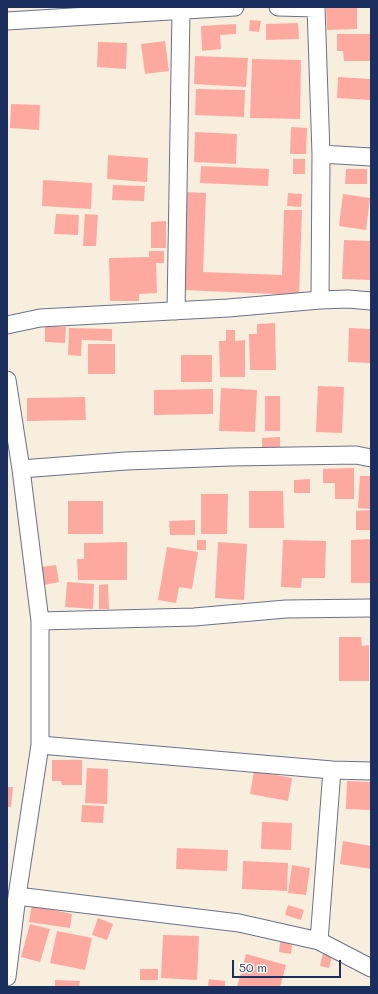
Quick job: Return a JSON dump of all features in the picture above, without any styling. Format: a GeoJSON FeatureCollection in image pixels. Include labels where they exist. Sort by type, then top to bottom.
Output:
{"type":"FeatureCollection","features":[{"type":"Feature","properties":{"kind":"street"},"geometry":{"type":"LineString","coordinates":[[7,21],[135,11],[181,11],[235,7]]}},
{"type":"Feature","properties":{"kind":"street"},"geometry":{"type":"LineString","coordinates":[[278,7],[316,7],[321,154],[320,300]]}},
{"type":"Feature","properties":{"kind":"street"},"geometry":{"type":"LineString","coordinates":[[176,311],[181,11]]}},
{"type":"Feature","properties":{"kind":"street"},"geometry":{"type":"LineString","coordinates":[[321,154],[371,157]]}},
{"type":"Feature","properties":{"kind":"street"},"geometry":{"type":"LineString","coordinates":[[7,325],[40,318],[176,311],[320,300],[348,299],[371,301]]}},
{"type":"Feature","properties":{"kind":"street"},"geometry":{"type":"LineString","coordinates":[[7,380],[22,469],[40,620],[40,745],[17,896],[7,977]]}},
{"type":"Feature","properties":{"kind":"street"},"geometry":{"type":"LineString","coordinates":[[22,469],[126,461],[232,457],[344,455],[371,458]]}},
{"type":"Feature","properties":{"kind":"street"},"geometry":{"type":"LineString","coordinates":[[40,620],[194,617],[286,609],[371,608]]}},
{"type":"Feature","properties":{"kind":"street"},"geometry":{"type":"LineString","coordinates":[[40,745],[332,770],[371,771]]}},
{"type":"Feature","properties":{"kind":"street"},"geometry":{"type":"LineString","coordinates":[[319,941],[332,770]]}},
{"type":"Feature","properties":{"kind":"street"},"geometry":{"type":"LineString","coordinates":[[17,896],[239,923],[319,941],[371,968]]}},
{"type":"Feature","properties":{"kind":"building"},"geometry":{"type":"Polygon","coordinates":[[[326,7],[357,7],[357,29],[327,30],[326,7]]]}},
{"type":"Feature","properties":{"kind":"building"},"geometry":{"type":"Polygon","coordinates":[[[250,20],[261,21],[259,32],[249,31],[250,20]]]}},
{"type":"Feature","properties":{"kind":"building"},"geometry":{"type":"Polygon","coordinates":[[[298,23],[299,39],[266,40],[266,24],[298,23]]]}},
{"type":"Feature","properties":{"kind":"building"},"geometry":{"type":"Polygon","coordinates":[[[236,24],[236,34],[220,35],[221,49],[202,51],[201,26],[236,24]]]}},
{"type":"Feature","properties":{"kind":"building"},"geometry":{"type":"Polygon","coordinates":[[[337,34],[371,34],[371,61],[344,61],[343,51],[337,51],[337,34]]]}},
{"type":"Feature","properties":{"kind":"building"},"geometry":{"type":"Polygon","coordinates":[[[165,41],[169,71],[145,74],[141,44],[165,41]]]}},
{"type":"Feature","properties":{"kind":"building"},"geometry":{"type":"Polygon","coordinates":[[[98,42],[127,43],[126,69],[97,67],[98,42]]]}},
{"type":"Feature","properties":{"kind":"building"},"geometry":{"type":"Polygon","coordinates":[[[195,56],[248,58],[246,87],[194,84],[195,56]]]}},
{"type":"Feature","properties":{"kind":"building"},"geometry":{"type":"Polygon","coordinates":[[[252,59],[301,60],[300,119],[250,118],[252,59]]]}},
{"type":"Feature","properties":{"kind":"building"},"geometry":{"type":"Polygon","coordinates":[[[338,77],[371,79],[370,100],[337,98],[338,77]]]}},
{"type":"Feature","properties":{"kind":"building"},"geometry":{"type":"Polygon","coordinates":[[[196,89],[245,90],[244,117],[195,115],[196,89]]]}},
{"type":"Feature","properties":{"kind":"building"},"geometry":{"type":"Polygon","coordinates":[[[11,104],[40,105],[39,130],[10,128],[11,104]]]}},
{"type":"Feature","properties":{"kind":"building"},"geometry":{"type":"Polygon","coordinates":[[[291,127],[307,128],[306,154],[290,154],[291,127]]]}},
{"type":"Feature","properties":{"kind":"building"},"geometry":{"type":"Polygon","coordinates":[[[195,132],[237,134],[236,164],[194,162],[195,132]]]}},
{"type":"Feature","properties":{"kind":"building"},"geometry":{"type":"Polygon","coordinates":[[[108,155],[148,158],[147,182],[107,179],[108,155]]]}},
{"type":"Feature","properties":{"kind":"building"},"geometry":{"type":"Polygon","coordinates":[[[293,159],[305,159],[305,174],[293,174],[293,159]]]}},
{"type":"Feature","properties":{"kind":"building"},"geometry":{"type":"Polygon","coordinates":[[[201,166],[269,169],[268,186],[200,183],[201,166]]]}},
{"type":"Feature","properties":{"kind":"building"},"geometry":{"type":"Polygon","coordinates":[[[346,169],[367,169],[367,184],[345,184],[346,169]]]}},
{"type":"Feature","properties":{"kind":"building"},"geometry":{"type":"Polygon","coordinates":[[[43,180],[92,183],[91,209],[42,206],[43,180]]]}},
{"type":"Feature","properties":{"kind":"building"},"geometry":{"type":"Polygon","coordinates":[[[113,185],[145,186],[144,201],[112,200],[113,185]]]}},
{"type":"Feature","properties":{"kind":"building"},"geometry":{"type":"Polygon","coordinates":[[[186,192],[206,193],[203,272],[282,275],[284,210],[302,210],[299,295],[182,290],[186,192]]]}},
{"type":"Feature","properties":{"kind":"building"},"geometry":{"type":"Polygon","coordinates":[[[288,193],[302,194],[301,207],[287,206],[288,193]]]}},
{"type":"Feature","properties":{"kind":"building"},"geometry":{"type":"Polygon","coordinates":[[[343,194],[370,198],[366,230],[339,226],[343,194]]]}},
{"type":"Feature","properties":{"kind":"building"},"geometry":{"type":"Polygon","coordinates":[[[56,214],[79,215],[78,235],[54,234],[56,214]]]}},
{"type":"Feature","properties":{"kind":"building"},"geometry":{"type":"Polygon","coordinates":[[[85,214],[98,215],[96,246],[83,246],[85,214]]]}},
{"type":"Feature","properties":{"kind":"building"},"geometry":{"type":"Polygon","coordinates":[[[166,221],[166,248],[151,248],[151,222],[166,221]]]}},
{"type":"Feature","properties":{"kind":"building"},"geometry":{"type":"Polygon","coordinates":[[[344,240],[371,241],[371,280],[342,279],[344,240]]]}},
{"type":"Feature","properties":{"kind":"building"},"geometry":{"type":"Polygon","coordinates":[[[149,251],[164,251],[164,263],[156,263],[157,293],[139,294],[139,301],[110,301],[109,258],[149,257],[149,251]]]}},
{"type":"Feature","properties":{"kind":"building"},"geometry":{"type":"Polygon","coordinates":[[[275,323],[276,370],[250,370],[249,334],[257,334],[257,324],[275,323]]]}},
{"type":"Feature","properties":{"kind":"building"},"geometry":{"type":"Polygon","coordinates":[[[45,326],[66,327],[65,343],[45,342],[45,326]]]}},
{"type":"Feature","properties":{"kind":"building"},"geometry":{"type":"Polygon","coordinates":[[[69,328],[112,329],[112,341],[83,340],[82,336],[81,356],[68,355],[69,328]]]}},
{"type":"Feature","properties":{"kind":"building"},"geometry":{"type":"Polygon","coordinates":[[[349,328],[371,329],[371,363],[348,362],[349,328]]]}},
{"type":"Feature","properties":{"kind":"building"},"geometry":{"type":"Polygon","coordinates":[[[226,330],[235,330],[235,341],[245,340],[245,377],[220,377],[219,341],[226,341],[226,330]]]}},
{"type":"Feature","properties":{"kind":"building"},"geometry":{"type":"Polygon","coordinates":[[[88,344],[115,344],[115,374],[88,374],[88,344]]]}},
{"type":"Feature","properties":{"kind":"building"},"geometry":{"type":"Polygon","coordinates":[[[181,355],[212,355],[212,382],[181,382],[181,355]]]}},
{"type":"Feature","properties":{"kind":"building"},"geometry":{"type":"Polygon","coordinates":[[[318,386],[344,387],[342,433],[316,432],[318,386]]]}},
{"type":"Feature","properties":{"kind":"building"},"geometry":{"type":"Polygon","coordinates":[[[221,388],[257,390],[255,432],[219,431],[221,388]]]}},
{"type":"Feature","properties":{"kind":"building"},"geometry":{"type":"Polygon","coordinates":[[[213,389],[213,414],[154,415],[154,390],[213,389]]]}},
{"type":"Feature","properties":{"kind":"building"},"geometry":{"type":"Polygon","coordinates":[[[265,396],[280,396],[280,431],[265,431],[265,396]]]}},
{"type":"Feature","properties":{"kind":"building"},"geometry":{"type":"Polygon","coordinates":[[[85,397],[86,420],[27,421],[27,398],[85,397]]]}},
{"type":"Feature","properties":{"kind":"building"},"geometry":{"type":"Polygon","coordinates":[[[280,437],[280,449],[262,450],[262,438],[280,437]]]}},
{"type":"Feature","properties":{"kind":"building"},"geometry":{"type":"Polygon","coordinates":[[[354,468],[354,499],[335,499],[335,483],[323,483],[323,469],[354,468]]]}},
{"type":"Feature","properties":{"kind":"building"},"geometry":{"type":"Polygon","coordinates":[[[360,476],[371,476],[371,509],[358,508],[360,476]]]}},
{"type":"Feature","properties":{"kind":"building"},"geometry":{"type":"Polygon","coordinates":[[[310,479],[310,493],[294,493],[294,480],[310,479]]]}},
{"type":"Feature","properties":{"kind":"building"},"geometry":{"type":"Polygon","coordinates":[[[249,491],[283,491],[284,528],[249,528],[249,491]]]}},
{"type":"Feature","properties":{"kind":"building"},"geometry":{"type":"Polygon","coordinates":[[[201,494],[228,494],[227,534],[201,534],[201,494]]]}},
{"type":"Feature","properties":{"kind":"building"},"geometry":{"type":"Polygon","coordinates":[[[68,501],[103,501],[103,534],[68,534],[68,501]]]}},
{"type":"Feature","properties":{"kind":"building"},"geometry":{"type":"Polygon","coordinates":[[[371,510],[371,530],[356,530],[356,511],[371,510]]]}},
{"type":"Feature","properties":{"kind":"building"},"geometry":{"type":"Polygon","coordinates":[[[195,520],[195,535],[170,535],[169,521],[195,520]]]}},
{"type":"Feature","properties":{"kind":"building"},"geometry":{"type":"Polygon","coordinates":[[[371,539],[371,583],[351,583],[351,540],[371,539]]]}},
{"type":"Feature","properties":{"kind":"building"},"geometry":{"type":"Polygon","coordinates":[[[197,540],[206,540],[206,550],[197,550],[197,540]]]}},
{"type":"Feature","properties":{"kind":"building"},"geometry":{"type":"Polygon","coordinates":[[[283,540],[326,541],[325,578],[302,578],[301,588],[281,587],[283,540]]]}},
{"type":"Feature","properties":{"kind":"building"},"geometry":{"type":"Polygon","coordinates":[[[127,542],[127,580],[78,580],[77,559],[84,559],[84,543],[127,542]]]}},
{"type":"Feature","properties":{"kind":"building"},"geometry":{"type":"Polygon","coordinates":[[[218,542],[247,544],[244,600],[215,598],[218,542]]]}},
{"type":"Feature","properties":{"kind":"building"},"geometry":{"type":"Polygon","coordinates":[[[167,547],[198,552],[192,589],[179,587],[176,603],[158,600],[167,547]]]}},
{"type":"Feature","properties":{"kind":"building"},"geometry":{"type":"Polygon","coordinates":[[[56,565],[59,582],[44,585],[41,567],[56,565]]]}},
{"type":"Feature","properties":{"kind":"building"},"geometry":{"type":"Polygon","coordinates":[[[67,582],[94,584],[93,609],[65,607],[67,582]]]}},
{"type":"Feature","properties":{"kind":"building"},"geometry":{"type":"Polygon","coordinates":[[[108,584],[109,609],[99,609],[99,585],[108,584]]]}},
{"type":"Feature","properties":{"kind":"building"},"geometry":{"type":"Polygon","coordinates":[[[339,637],[361,637],[362,646],[369,645],[369,681],[339,681],[339,637]]]}},
{"type":"Feature","properties":{"kind":"building"},"geometry":{"type":"Polygon","coordinates":[[[52,760],[82,760],[82,785],[62,785],[61,781],[52,781],[52,760]]]}},
{"type":"Feature","properties":{"kind":"building"},"geometry":{"type":"Polygon","coordinates":[[[87,768],[108,769],[107,804],[85,803],[87,768]]]}},
{"type":"Feature","properties":{"kind":"building"},"geometry":{"type":"Polygon","coordinates":[[[254,771],[292,778],[288,801],[250,794],[254,771]]]}},
{"type":"Feature","properties":{"kind":"building"},"geometry":{"type":"Polygon","coordinates":[[[347,781],[371,782],[371,810],[346,809],[347,781]]]}},
{"type":"Feature","properties":{"kind":"building"},"geometry":{"type":"Polygon","coordinates":[[[7,787],[13,787],[11,807],[7,807],[7,787]]]}},
{"type":"Feature","properties":{"kind":"building"},"geometry":{"type":"Polygon","coordinates":[[[82,805],[104,806],[103,823],[81,822],[82,805]]]}},
{"type":"Feature","properties":{"kind":"building"},"geometry":{"type":"Polygon","coordinates":[[[262,822],[292,823],[291,850],[261,849],[262,822]]]}},
{"type":"Feature","properties":{"kind":"building"},"geometry":{"type":"Polygon","coordinates":[[[343,841],[371,846],[371,869],[340,864],[343,841]]]}},
{"type":"Feature","properties":{"kind":"building"},"geometry":{"type":"Polygon","coordinates":[[[177,848],[228,850],[227,871],[176,869],[177,848]]]}},
{"type":"Feature","properties":{"kind":"building"},"geometry":{"type":"Polygon","coordinates":[[[243,861],[288,863],[287,891],[242,889],[243,861]]]}},
{"type":"Feature","properties":{"kind":"building"},"geometry":{"type":"Polygon","coordinates":[[[292,865],[310,868],[306,895],[288,893],[292,865]]]}},
{"type":"Feature","properties":{"kind":"building"},"geometry":{"type":"Polygon","coordinates":[[[32,905],[72,914],[70,928],[29,922],[32,905]]]}},
{"type":"Feature","properties":{"kind":"building"},"geometry":{"type":"Polygon","coordinates":[[[288,905],[304,910],[301,920],[285,915],[288,905]]]}},
{"type":"Feature","properties":{"kind":"building"},"geometry":{"type":"Polygon","coordinates":[[[98,918],[113,924],[107,940],[92,935],[98,918]]]}},
{"type":"Feature","properties":{"kind":"building"},"geometry":{"type":"Polygon","coordinates":[[[30,924],[50,929],[40,962],[21,957],[30,924]]]}},
{"type":"Feature","properties":{"kind":"building"},"geometry":{"type":"Polygon","coordinates":[[[57,931],[92,938],[85,970],[50,963],[57,931]]]}},
{"type":"Feature","properties":{"kind":"building"},"geometry":{"type":"Polygon","coordinates":[[[163,935],[199,936],[197,980],[161,978],[163,935]]]}},
{"type":"Feature","properties":{"kind":"building"},"geometry":{"type":"Polygon","coordinates":[[[281,935],[293,937],[291,954],[279,952],[281,935]]]}},
{"type":"Feature","properties":{"kind":"building"},"geometry":{"type":"Polygon","coordinates":[[[323,953],[332,956],[329,968],[320,966],[323,953]]]}},
{"type":"Feature","properties":{"kind":"building"},"geometry":{"type":"Polygon","coordinates":[[[246,954],[286,965],[280,987],[237,987],[246,954]]]}},
{"type":"Feature","properties":{"kind":"building"},"geometry":{"type":"Polygon","coordinates":[[[140,969],[158,969],[158,980],[140,980],[140,969]]]}},
{"type":"Feature","properties":{"kind":"building"},"geometry":{"type":"Polygon","coordinates":[[[209,979],[225,981],[225,987],[208,986],[209,979]]]}},
{"type":"Feature","properties":{"kind":"building"},"geometry":{"type":"Polygon","coordinates":[[[55,980],[80,981],[79,987],[55,987],[55,980]]]}}]}
